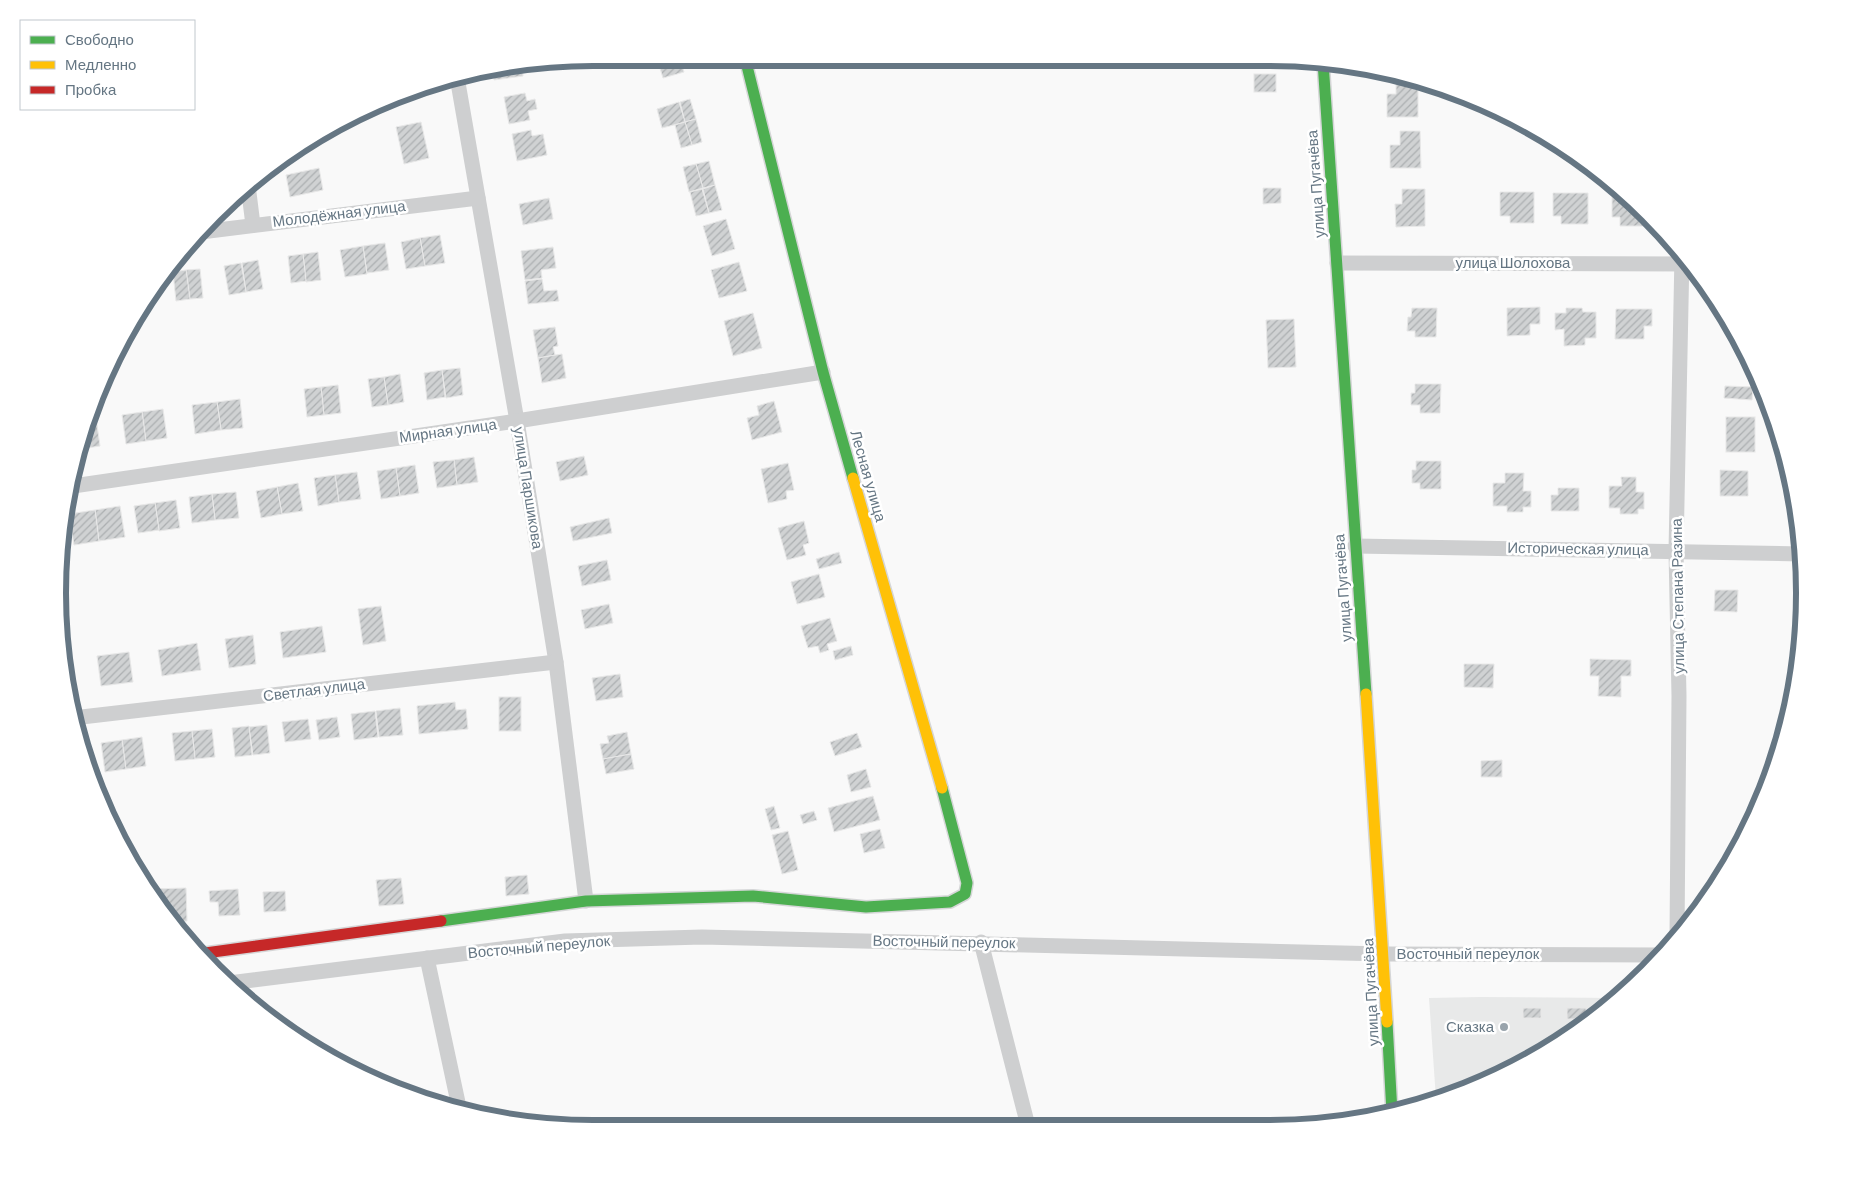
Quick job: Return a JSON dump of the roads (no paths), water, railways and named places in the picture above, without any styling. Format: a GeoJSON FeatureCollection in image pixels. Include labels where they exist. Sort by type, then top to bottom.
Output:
{"type":"FeatureCollection","features":[{"type":"Feature","properties":{"kind":"street","name":"Лесная улица"},"geometry":{"type":"LineString","coordinates":[[586,901],[753,896],[866,907],[950,902],[960,899],[966,894],[969,887],[823,372],[747,66]]}},
{"type":"Feature","properties":{"kind":"street","name":"улица Пугачёва"},"geometry":{"type":"LineString","coordinates":[[1324,69],[1384,954],[1392,1105]]}},
{"type":"Feature","properties":{"kind":"street","name":"улица Паршикова"},"geometry":{"type":"LineString","coordinates":[[458,84],[517,422],[556,662],[586,901]]}},
{"type":"Feature","properties":{"kind":"street"},"geometry":{"type":"LineString","coordinates":[[249,194],[253,225]]}},
{"type":"Feature","properties":{"kind":"street","name":"Молодёжная улица"},"geometry":{"type":"LineString","coordinates":[[212,231],[478,198]]}},
{"type":"Feature","properties":{"kind":"street","name":"улица Шолохова"},"geometry":{"type":"LineString","coordinates":[[1337,263],[1678,261]]}},
{"type":"Feature","properties":{"kind":"street","name":"улица Степана Разина"},"geometry":{"type":"LineString","coordinates":[[1677,926],[1679,696],[1676,550],[1685,269]]}},
{"type":"Feature","properties":{"kind":"street","name":"Мирная улица"},"geometry":{"type":"LineString","coordinates":[[77,485],[517,422],[823,372]]}},
{"type":"Feature","properties":{"kind":"street","name":"Историческая улица"},"geometry":{"type":"LineString","coordinates":[[1355,546],[1676,550],[1794,554]]}},
{"type":"Feature","properties":{"kind":"street","name":"Светлая улица"},"geometry":{"type":"LineString","coordinates":[[81,717],[556,662]]}},
{"type":"Feature","properties":{"kind":"street"},"geometry":{"type":"LineString","coordinates":[[209,952],[586,901]]}},
{"type":"Feature","properties":{"kind":"street","name":"Восточный переулок"},"geometry":{"type":"LineString","coordinates":[[238,982],[565,942],[692,937],[980,942],[1384,954],[1651,955]]}},
{"type":"Feature","properties":{"kind":"street"},"geometry":{"type":"LineString","coordinates":[[980,942],[1026,1120]]}},
{"type":"Feature","properties":{"kind":"street"},"geometry":{"type":"LineString","coordinates":[[426,958],[458,1102]]}},
{"type":"Feature","properties":{"kind":"place","name":"Сказка"},"geometry":{"type":"Point","coordinates":[1504,1027]}}]}
